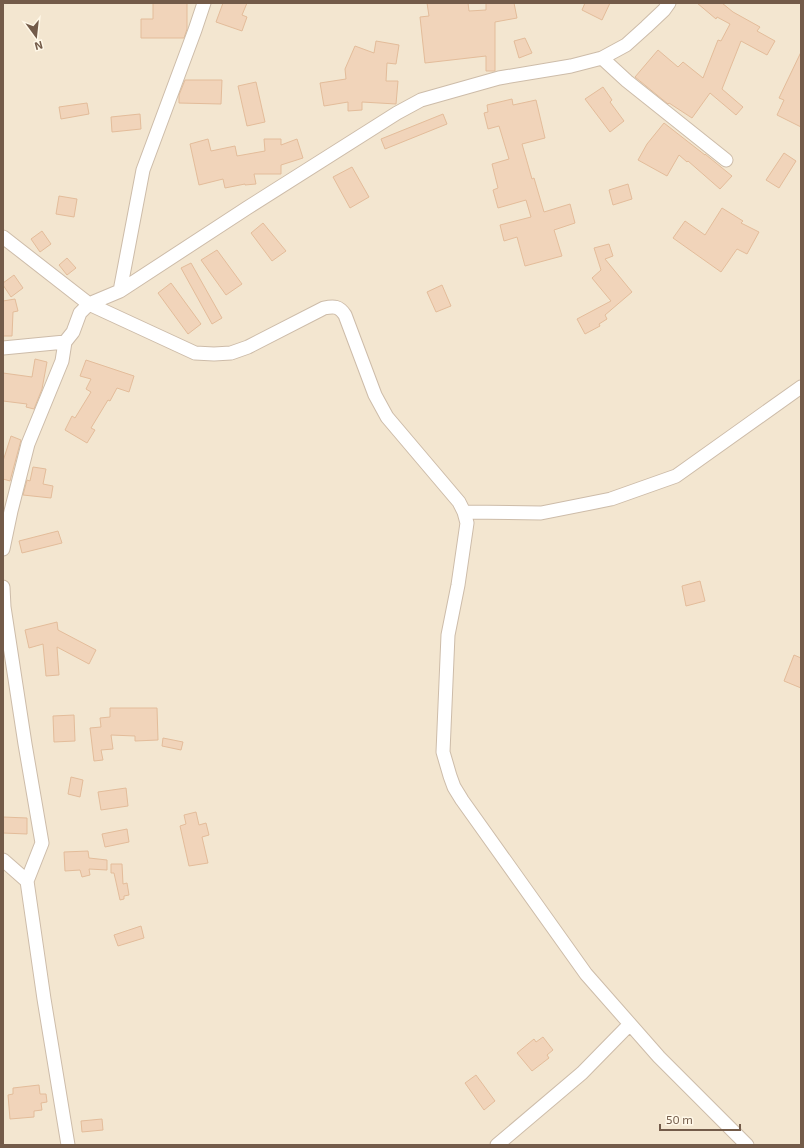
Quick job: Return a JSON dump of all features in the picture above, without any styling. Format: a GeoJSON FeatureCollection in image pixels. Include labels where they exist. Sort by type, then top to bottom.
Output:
{"type":"FeatureCollection","features":[{"type":"Feature","properties":{"kind":"street"},"geometry":{"type":"LineString","coordinates":[[120,291],[143,170],[204,3]]}},
{"type":"Feature","properties":{"kind":"street"},"geometry":{"type":"LineString","coordinates":[[3,549],[28,444],[62,362],[66,342],[73,332],[80,312],[89,304],[120,291],[247,208],[397,113],[421,100],[499,78],[571,66],[602,58],[626,45],[664,10],[669,3]]}},
{"type":"Feature","properties":{"kind":"street"},"geometry":{"type":"LineString","coordinates":[[602,58],[627,81],[726,160]]}},
{"type":"Feature","properties":{"kind":"street"},"geometry":{"type":"LineString","coordinates":[[3,237],[89,304],[195,353],[231,353],[248,347],[324,308],[334,306],[340,308],[345,315],[375,395],[387,417],[459,502],[467,523],[458,585],[448,635],[442,752],[454,787],[586,974],[659,1057],[747,1145]]}},
{"type":"Feature","properties":{"kind":"street"},"geometry":{"type":"LineString","coordinates":[[3,348],[66,342]]}},
{"type":"Feature","properties":{"kind":"street"},"geometry":{"type":"LineString","coordinates":[[464,512],[541,513],[611,499],[676,476],[801,387]]}},
{"type":"Feature","properties":{"kind":"street"},"geometry":{"type":"LineString","coordinates":[[3,587],[4,607],[42,843],[27,881],[44,999],[68,1145]]}},
{"type":"Feature","properties":{"kind":"street"},"geometry":{"type":"LineString","coordinates":[[3,860],[27,881]]}},
{"type":"Feature","properties":{"kind":"street"},"geometry":{"type":"LineString","coordinates":[[497,1145],[582,1073],[630,1024]]}},
{"type":"Feature","properties":{"kind":"shaded area"},"geometry":{"type":"Polygon","coordinates":[[[3,3],[801,3],[801,1145],[3,1145],[3,3]]]}},
{"type":"Feature","properties":{"kind":"building"},"geometry":{"type":"Polygon","coordinates":[[[153,3],[187,3],[187,29],[184,38],[141,38],[141,19],[153,19],[153,3]]]}},
{"type":"Feature","properties":{"kind":"building"},"geometry":{"type":"Polygon","coordinates":[[[223,3],[247,3],[242,15],[247,17],[242,31],[216,22],[223,3]]]}},
{"type":"Feature","properties":{"kind":"building"},"geometry":{"type":"Polygon","coordinates":[[[427,3],[468,3],[469,11],[486,10],[486,3],[514,3],[517,18],[495,22],[495,71],[486,71],[486,56],[425,63],[420,17],[429,16],[427,3]]]}},
{"type":"Feature","properties":{"kind":"building"},"geometry":{"type":"Polygon","coordinates":[[[585,3],[610,3],[602,20],[582,10],[585,3]]]}},
{"type":"Feature","properties":{"kind":"building"},"geometry":{"type":"Polygon","coordinates":[[[697,3],[722,3],[733,12],[760,27],[757,31],[775,41],[767,55],[741,41],[722,89],[743,107],[736,115],[710,93],[692,118],[669,103],[668,104],[635,77],[658,50],[678,67],[683,62],[703,78],[718,40],[721,41],[730,24],[717,17],[716,19],[697,3]]]}},
{"type":"Feature","properties":{"kind":"building"},"geometry":{"type":"Polygon","coordinates":[[[525,38],[532,53],[519,58],[514,41],[525,38]]]}},
{"type":"Feature","properties":{"kind":"building"},"geometry":{"type":"Polygon","coordinates":[[[376,41],[399,45],[396,64],[387,63],[386,81],[398,81],[396,104],[362,102],[362,110],[348,111],[348,102],[324,106],[320,83],[346,79],[345,69],[355,46],[374,53],[376,41]]]}},
{"type":"Feature","properties":{"kind":"building"},"geometry":{"type":"Polygon","coordinates":[[[801,52],[801,127],[777,115],[784,100],[779,98],[801,52]]]}},
{"type":"Feature","properties":{"kind":"building"},"geometry":{"type":"Polygon","coordinates":[[[185,80],[222,80],[221,104],[179,103],[179,95],[185,80]]]}},
{"type":"Feature","properties":{"kind":"building"},"geometry":{"type":"Polygon","coordinates":[[[256,82],[265,122],[247,126],[238,86],[256,82]]]}},
{"type":"Feature","properties":{"kind":"building"},"geometry":{"type":"Polygon","coordinates":[[[603,87],[612,100],[610,102],[624,121],[610,132],[585,99],[603,87]]]}},
{"type":"Feature","properties":{"kind":"building"},"geometry":{"type":"Polygon","coordinates":[[[512,99],[513,105],[536,100],[545,138],[522,144],[532,179],[534,178],[544,212],[570,204],[575,223],[554,230],[562,256],[525,266],[517,237],[504,241],[500,225],[531,217],[526,200],[498,208],[493,190],[498,188],[492,164],[509,159],[499,126],[488,129],[484,113],[488,112],[487,105],[512,99]]]}},
{"type":"Feature","properties":{"kind":"building"},"geometry":{"type":"Polygon","coordinates":[[[87,103],[89,114],[61,119],[59,107],[87,103]]]}},
{"type":"Feature","properties":{"kind":"building"},"geometry":{"type":"Polygon","coordinates":[[[140,114],[141,129],[112,132],[111,117],[140,114]]]}},
{"type":"Feature","properties":{"kind":"building"},"geometry":{"type":"Polygon","coordinates":[[[443,114],[447,124],[385,149],[381,139],[443,114]]]}},
{"type":"Feature","properties":{"kind":"building"},"geometry":{"type":"Polygon","coordinates":[[[664,123],[732,176],[720,189],[679,155],[667,176],[638,160],[647,144],[664,123]]]}},
{"type":"Feature","properties":{"kind":"building"},"geometry":{"type":"Polygon","coordinates":[[[208,139],[211,151],[235,146],[237,156],[265,151],[264,139],[281,139],[281,145],[297,139],[303,158],[281,165],[281,174],[254,174],[256,184],[245,184],[225,188],[223,179],[199,185],[190,144],[208,139]]]}},
{"type":"Feature","properties":{"kind":"building"},"geometry":{"type":"Polygon","coordinates":[[[784,153],[796,161],[779,188],[766,180],[784,153]]]}},
{"type":"Feature","properties":{"kind":"building"},"geometry":{"type":"Polygon","coordinates":[[[352,167],[369,197],[350,208],[333,177],[352,167]]]}},
{"type":"Feature","properties":{"kind":"building"},"geometry":{"type":"Polygon","coordinates":[[[628,184],[632,199],[613,205],[609,190],[628,184]]]}},
{"type":"Feature","properties":{"kind":"building"},"geometry":{"type":"Polygon","coordinates":[[[59,196],[77,199],[74,217],[56,214],[59,196]]]}},
{"type":"Feature","properties":{"kind":"building"},"geometry":{"type":"Polygon","coordinates":[[[722,208],[743,221],[741,223],[759,232],[747,254],[737,249],[721,272],[673,238],[685,221],[705,235],[722,208]]]}},
{"type":"Feature","properties":{"kind":"building"},"geometry":{"type":"Polygon","coordinates":[[[263,223],[286,251],[272,261],[251,233],[263,223]]]}},
{"type":"Feature","properties":{"kind":"building"},"geometry":{"type":"Polygon","coordinates":[[[42,231],[51,244],[40,252],[31,239],[42,231]]]}},
{"type":"Feature","properties":{"kind":"building"},"geometry":{"type":"Polygon","coordinates":[[[609,244],[613,256],[605,259],[632,292],[605,315],[607,319],[599,324],[600,326],[585,334],[577,319],[611,301],[592,278],[601,270],[594,248],[609,244]]]}},
{"type":"Feature","properties":{"kind":"building"},"geometry":{"type":"Polygon","coordinates":[[[217,250],[242,284],[226,295],[201,260],[217,250]]]}},
{"type":"Feature","properties":{"kind":"building"},"geometry":{"type":"Polygon","coordinates":[[[67,258],[76,268],[67,275],[59,265],[67,258]]]}},
{"type":"Feature","properties":{"kind":"building"},"geometry":{"type":"Polygon","coordinates":[[[191,263],[222,318],[212,324],[181,268],[191,263]]]}},
{"type":"Feature","properties":{"kind":"building"},"geometry":{"type":"Polygon","coordinates":[[[14,275],[23,288],[11,297],[3,283],[14,275]]]}},
{"type":"Feature","properties":{"kind":"building"},"geometry":{"type":"Polygon","coordinates":[[[171,283],[201,324],[188,334],[158,293],[171,283]]]}},
{"type":"Feature","properties":{"kind":"building"},"geometry":{"type":"Polygon","coordinates":[[[442,285],[451,306],[436,312],[427,292],[442,285]]]}},
{"type":"Feature","properties":{"kind":"building"},"geometry":{"type":"Polygon","coordinates":[[[15,299],[18,311],[13,312],[12,336],[3,336],[3,301],[15,299]]]}},
{"type":"Feature","properties":{"kind":"building"},"geometry":{"type":"Polygon","coordinates":[[[35,359],[47,362],[42,389],[34,409],[26,407],[27,404],[3,401],[3,373],[32,377],[35,359]]]}},
{"type":"Feature","properties":{"kind":"building"},"geometry":{"type":"Polygon","coordinates":[[[86,360],[134,376],[129,392],[117,388],[110,401],[108,400],[91,428],[95,430],[87,443],[65,430],[72,416],[75,418],[91,392],[86,389],[91,379],[80,376],[86,360]]]}},
{"type":"Feature","properties":{"kind":"building"},"geometry":{"type":"Polygon","coordinates":[[[11,436],[21,440],[10,481],[3,479],[3,461],[11,436]]]}},
{"type":"Feature","properties":{"kind":"building"},"geometry":{"type":"Polygon","coordinates":[[[33,467],[46,469],[43,484],[53,486],[51,498],[23,495],[27,480],[30,481],[33,467]]]}},
{"type":"Feature","properties":{"kind":"building"},"geometry":{"type":"Polygon","coordinates":[[[58,531],[62,543],[22,553],[19,541],[58,531]]]}},
{"type":"Feature","properties":{"kind":"building"},"geometry":{"type":"Polygon","coordinates":[[[700,581],[705,601],[686,606],[682,586],[700,581]]]}},
{"type":"Feature","properties":{"kind":"building"},"geometry":{"type":"Polygon","coordinates":[[[57,622],[58,630],[96,650],[89,664],[57,647],[59,675],[46,676],[43,644],[29,648],[25,630],[57,622]]]}},
{"type":"Feature","properties":{"kind":"building"},"geometry":{"type":"Polygon","coordinates":[[[794,655],[801,658],[801,688],[784,681],[794,655]]]}},
{"type":"Feature","properties":{"kind":"building"},"geometry":{"type":"Polygon","coordinates":[[[110,708],[157,708],[158,740],[135,741],[135,736],[111,735],[113,749],[101,750],[103,760],[94,761],[90,728],[101,727],[100,718],[110,717],[110,708]]]}},
{"type":"Feature","properties":{"kind":"building"},"geometry":{"type":"Polygon","coordinates":[[[74,715],[75,741],[54,742],[53,716],[74,715]]]}},
{"type":"Feature","properties":{"kind":"building"},"geometry":{"type":"Polygon","coordinates":[[[163,738],[183,742],[181,750],[162,746],[163,738]]]}},
{"type":"Feature","properties":{"kind":"building"},"geometry":{"type":"Polygon","coordinates":[[[71,777],[83,780],[80,797],[68,794],[71,777]]]}},
{"type":"Feature","properties":{"kind":"building"},"geometry":{"type":"Polygon","coordinates":[[[126,788],[128,806],[101,810],[98,792],[126,788]]]}},
{"type":"Feature","properties":{"kind":"building"},"geometry":{"type":"Polygon","coordinates":[[[196,812],[199,825],[206,823],[209,835],[202,837],[208,863],[189,866],[180,826],[186,824],[184,815],[196,812]]]}},
{"type":"Feature","properties":{"kind":"building"},"geometry":{"type":"Polygon","coordinates":[[[3,817],[27,818],[27,834],[3,833],[3,817]]]}},
{"type":"Feature","properties":{"kind":"building"},"geometry":{"type":"Polygon","coordinates":[[[127,829],[129,842],[105,847],[102,834],[127,829]]]}},
{"type":"Feature","properties":{"kind":"building"},"geometry":{"type":"Polygon","coordinates":[[[88,851],[89,858],[107,860],[107,870],[89,869],[90,875],[82,877],[80,870],[65,871],[64,852],[88,851]]]}},
{"type":"Feature","properties":{"kind":"building"},"geometry":{"type":"Polygon","coordinates":[[[111,864],[122,864],[123,884],[127,883],[129,895],[124,896],[124,899],[120,900],[114,873],[111,873],[111,864]]]}},
{"type":"Feature","properties":{"kind":"building"},"geometry":{"type":"Polygon","coordinates":[[[141,926],[144,938],[118,946],[114,935],[141,926]]]}},
{"type":"Feature","properties":{"kind":"building"},"geometry":{"type":"Polygon","coordinates":[[[543,1037],[553,1050],[547,1055],[549,1058],[532,1071],[517,1053],[534,1039],[536,1042],[543,1037]]]}},
{"type":"Feature","properties":{"kind":"building"},"geometry":{"type":"Polygon","coordinates":[[[476,1075],[495,1101],[484,1110],[465,1083],[476,1075]]]}},
{"type":"Feature","properties":{"kind":"building"},"geometry":{"type":"Polygon","coordinates":[[[39,1085],[40,1094],[46,1094],[47,1102],[41,1103],[42,1110],[34,1111],[34,1117],[10,1119],[8,1095],[13,1094],[13,1088],[39,1085]]]}},
{"type":"Feature","properties":{"kind":"building"},"geometry":{"type":"Polygon","coordinates":[[[102,1119],[103,1130],[82,1132],[81,1121],[102,1119]]]}}]}
